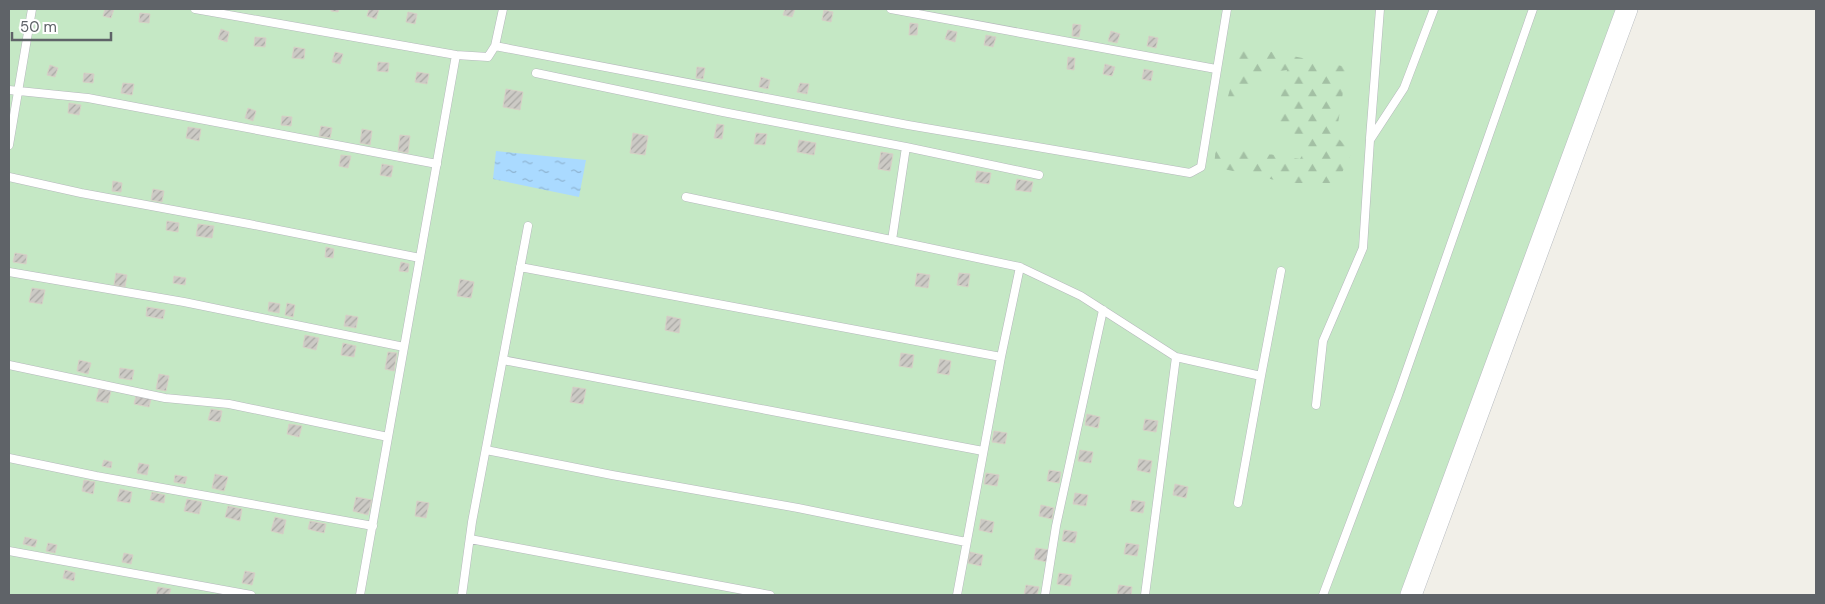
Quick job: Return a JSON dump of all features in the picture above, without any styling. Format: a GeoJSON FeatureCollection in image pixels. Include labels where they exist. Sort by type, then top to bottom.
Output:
{"type":"FeatureCollection","features":[{"type":"Feature","properties":{"kind":"street"},"geometry":{"type":"LineString","coordinates":[[1411,595],[1627,9]]}},
{"type":"Feature","properties":{"kind":"lane"},"geometry":{"type":"LineString","coordinates":[[9,145],[32,9]]}},
{"type":"Feature","properties":{"kind":"lane"},"geometry":{"type":"LineString","coordinates":[[195,9],[456,55],[488,57],[495,46],[503,9]]}},
{"type":"Feature","properties":{"kind":"lane"},"geometry":{"type":"LineString","coordinates":[[891,9],[1216,69]]}},
{"type":"Feature","properties":{"kind":"lane"},"geometry":{"type":"LineString","coordinates":[[495,46],[888,121],[1190,173],[1201,167],[1226,9]]}},
{"type":"Feature","properties":{"kind":"lane"},"geometry":{"type":"LineString","coordinates":[[1316,405],[1323,341],[1363,248],[1380,9]]}},
{"type":"Feature","properties":{"kind":"lane"},"geometry":{"type":"LineString","coordinates":[[1370,140],[1404,88],[1434,9]]}},
{"type":"Feature","properties":{"kind":"lane"},"geometry":{"type":"LineString","coordinates":[[1323,595],[1398,395],[1533,9]]}},
{"type":"Feature","properties":{"kind":"lane"},"geometry":{"type":"LineString","coordinates":[[360,595],[456,55]]}},
{"type":"Feature","properties":{"kind":"lane"},"geometry":{"type":"LineString","coordinates":[[536,73],[1040,175]]}},
{"type":"Feature","properties":{"kind":"lane"},"geometry":{"type":"LineString","coordinates":[[9,90],[88,98],[437,164]]}},
{"type":"Feature","properties":{"kind":"lane"},"geometry":{"type":"LineString","coordinates":[[892,240],[906,147]]}},
{"type":"Feature","properties":{"kind":"lane"},"geometry":{"type":"LineString","coordinates":[[9,178],[81,194],[249,224],[420,258]]}},
{"type":"Feature","properties":{"kind":"lane"},"geometry":{"type":"LineString","coordinates":[[686,197],[1020,267],[1081,296],[1176,357],[1261,376]]}},
{"type":"Feature","properties":{"kind":"lane"},"geometry":{"type":"LineString","coordinates":[[462,595],[470,539],[528,226]]}},
{"type":"Feature","properties":{"kind":"lane"},"geometry":{"type":"LineString","coordinates":[[520,267],[1001,357]]}},
{"type":"Feature","properties":{"kind":"lane"},"geometry":{"type":"LineString","coordinates":[[957,595],[1001,357],[1020,267]]}},
{"type":"Feature","properties":{"kind":"lane"},"geometry":{"type":"LineString","coordinates":[[1238,503],[1281,271]]}},
{"type":"Feature","properties":{"kind":"lane"},"geometry":{"type":"LineString","coordinates":[[9,272],[184,302],[404,347]]}},
{"type":"Feature","properties":{"kind":"lane"},"geometry":{"type":"LineString","coordinates":[[1045,595],[1056,526],[1102,310]]}},
{"type":"Feature","properties":{"kind":"lane"},"geometry":{"type":"LineString","coordinates":[[1145,595],[1176,357]]}},
{"type":"Feature","properties":{"kind":"lane"},"geometry":{"type":"LineString","coordinates":[[503,360],[984,451]]}},
{"type":"Feature","properties":{"kind":"lane"},"geometry":{"type":"LineString","coordinates":[[9,365],[165,398],[229,404],[388,437]]}},
{"type":"Feature","properties":{"kind":"lane"},"geometry":{"type":"LineString","coordinates":[[486,450],[612,475],[798,508],[966,542]]}},
{"type":"Feature","properties":{"kind":"lane"},"geometry":{"type":"LineString","coordinates":[[9,458],[96,476],[372,526]]}},
{"type":"Feature","properties":{"kind":"lane"},"geometry":{"type":"LineString","coordinates":[[470,539],[770,595]]}},
{"type":"Feature","properties":{"kind":"lane"},"geometry":{"type":"LineString","coordinates":[[9,551],[251,595]]}},
{"type":"Feature","properties":{"kind":"green space"},"geometry":{"type":"Polygon","coordinates":[[[9,9],[1627,9],[1411,595],[9,595],[9,9]]]}},
{"type":"Feature","properties":{"kind":"green space"},"geometry":{"type":"Polygon","coordinates":[[[1242,46],[1347,67],[1336,136],[1352,152],[1337,183],[1289,183],[1214,167],[1216,146],[1300,159],[1309,143],[1273,120],[1287,70],[1258,74],[1241,104],[1227,100],[1242,46]]]}},
{"type":"Feature","properties":{"kind":"water"},"geometry":{"type":"Polygon","coordinates":[[[496,151],[586,160],[579,197],[493,179],[496,151]]]}},
{"type":"Feature","properties":{"kind":"building"},"geometry":{"type":"Polygon","coordinates":[[[105,9],[114,9],[111,18],[103,16],[105,9]]]}},
{"type":"Feature","properties":{"kind":"building"},"geometry":{"type":"Polygon","coordinates":[[[331,9],[339,9],[338,12],[331,11],[331,9]]]}},
{"type":"Feature","properties":{"kind":"building"},"geometry":{"type":"Polygon","coordinates":[[[369,9],[379,9],[376,19],[367,16],[369,9]]]}},
{"type":"Feature","properties":{"kind":"building"},"geometry":{"type":"Polygon","coordinates":[[[785,9],[795,9],[792,17],[783,15],[785,9]]]}},
{"type":"Feature","properties":{"kind":"building"},"geometry":{"type":"Polygon","coordinates":[[[824,10],[833,12],[831,22],[822,20],[824,10]]]}},
{"type":"Feature","properties":{"kind":"building"},"geometry":{"type":"Polygon","coordinates":[[[408,12],[417,14],[415,24],[406,22],[408,12]]]}},
{"type":"Feature","properties":{"kind":"building"},"geometry":{"type":"Polygon","coordinates":[[[140,13],[150,14],[149,23],[139,22],[140,13]]]}},
{"type":"Feature","properties":{"kind":"building"},"geometry":{"type":"Polygon","coordinates":[[[910,23],[918,24],[917,35],[909,35],[910,23]]]}},
{"type":"Feature","properties":{"kind":"building"},"geometry":{"type":"Polygon","coordinates":[[[1073,24],[1081,25],[1079,37],[1072,36],[1073,24]]]}},
{"type":"Feature","properties":{"kind":"building"},"geometry":{"type":"Polygon","coordinates":[[[221,29],[229,32],[227,42],[218,39],[221,29]]]}},
{"type":"Feature","properties":{"kind":"building"},"geometry":{"type":"Polygon","coordinates":[[[948,30],[957,32],[955,42],[945,39],[948,30]]]}},
{"type":"Feature","properties":{"kind":"building"},"geometry":{"type":"Polygon","coordinates":[[[1111,31],[1120,34],[1117,43],[1108,41],[1111,31]]]}},
{"type":"Feature","properties":{"kind":"building"},"geometry":{"type":"Polygon","coordinates":[[[986,35],[996,37],[993,47],[984,45],[986,35]]]}},
{"type":"Feature","properties":{"kind":"building"},"geometry":{"type":"Polygon","coordinates":[[[1149,36],[1158,38],[1156,48],[1147,46],[1149,36]]]}},
{"type":"Feature","properties":{"kind":"building"},"geometry":{"type":"Polygon","coordinates":[[[255,37],[266,38],[265,47],[254,46],[255,37]]]}},
{"type":"Feature","properties":{"kind":"building"},"geometry":{"type":"Polygon","coordinates":[[[294,47],[305,49],[304,59],[292,58],[294,47]]]}},
{"type":"Feature","properties":{"kind":"building"},"geometry":{"type":"Polygon","coordinates":[[[335,52],[343,54],[340,64],[332,62],[335,52]]]}},
{"type":"Feature","properties":{"kind":"building"},"geometry":{"type":"Polygon","coordinates":[[[1068,57],[1075,58],[1074,70],[1067,69],[1068,57]]]}},
{"type":"Feature","properties":{"kind":"building"},"geometry":{"type":"Polygon","coordinates":[[[378,62],[389,63],[388,72],[377,71],[378,62]]]}},
{"type":"Feature","properties":{"kind":"building"},"geometry":{"type":"Polygon","coordinates":[[[1105,64],[1115,67],[1112,76],[1103,74],[1105,64]]]}},
{"type":"Feature","properties":{"kind":"building"},"geometry":{"type":"Polygon","coordinates":[[[50,65],[58,68],[55,77],[47,75],[50,65]]]}},
{"type":"Feature","properties":{"kind":"building"},"geometry":{"type":"Polygon","coordinates":[[[697,67],[705,68],[703,79],[696,78],[697,67]]]}},
{"type":"Feature","properties":{"kind":"building"},"geometry":{"type":"Polygon","coordinates":[[[1144,69],[1153,71],[1151,81],[1142,79],[1144,69]]]}},
{"type":"Feature","properties":{"kind":"building"},"geometry":{"type":"Polygon","coordinates":[[[417,72],[429,74],[427,84],[415,82],[417,72]]]}},
{"type":"Feature","properties":{"kind":"building"},"geometry":{"type":"Polygon","coordinates":[[[84,73],[94,74],[93,83],[83,82],[84,73]]]}},
{"type":"Feature","properties":{"kind":"building"},"geometry":{"type":"Polygon","coordinates":[[[761,77],[770,80],[768,89],[759,87],[761,77]]]}},
{"type":"Feature","properties":{"kind":"building"},"geometry":{"type":"Polygon","coordinates":[[[123,83],[134,84],[132,95],[121,93],[123,83]]]}},
{"type":"Feature","properties":{"kind":"building"},"geometry":{"type":"Polygon","coordinates":[[[800,83],[809,84],[807,94],[797,92],[800,83]]]}},
{"type":"Feature","properties":{"kind":"building"},"geometry":{"type":"Polygon","coordinates":[[[506,89],[523,92],[520,110],[503,107],[506,89]]]}},
{"type":"Feature","properties":{"kind":"building"},"geometry":{"type":"Polygon","coordinates":[[[69,103],[81,105],[79,115],[68,113],[69,103]]]}},
{"type":"Feature","properties":{"kind":"building"},"geometry":{"type":"Polygon","coordinates":[[[248,108],[256,111],[253,121],[245,118],[248,108]]]}},
{"type":"Feature","properties":{"kind":"building"},"geometry":{"type":"Polygon","coordinates":[[[282,116],[292,117],[291,126],[281,125],[282,116]]]}},
{"type":"Feature","properties":{"kind":"building"},"geometry":{"type":"Polygon","coordinates":[[[717,124],[724,125],[722,139],[714,138],[717,124]]]}},
{"type":"Feature","properties":{"kind":"building"},"geometry":{"type":"Polygon","coordinates":[[[321,126],[332,128],[330,138],[319,136],[321,126]]]}},
{"type":"Feature","properties":{"kind":"building"},"geometry":{"type":"Polygon","coordinates":[[[188,127],[201,129],[199,141],[186,138],[188,127]]]}},
{"type":"Feature","properties":{"kind":"building"},"geometry":{"type":"Polygon","coordinates":[[[362,129],[372,131],[370,145],[360,143],[362,129]]]}},
{"type":"Feature","properties":{"kind":"building"},"geometry":{"type":"Polygon","coordinates":[[[633,133],[648,136],[645,155],[630,153],[633,133]]]}},
{"type":"Feature","properties":{"kind":"building"},"geometry":{"type":"Polygon","coordinates":[[[756,133],[767,134],[765,145],[754,144],[756,133]]]}},
{"type":"Feature","properties":{"kind":"building"},"geometry":{"type":"Polygon","coordinates":[[[400,135],[410,136],[408,153],[398,151],[400,135]]]}},
{"type":"Feature","properties":{"kind":"building"},"geometry":{"type":"Polygon","coordinates":[[[799,140],[816,143],[814,155],[797,152],[799,140]]]}},
{"type":"Feature","properties":{"kind":"building"},"geometry":{"type":"Polygon","coordinates":[[[881,152],[893,154],[890,171],[878,169],[881,152]]]}},
{"type":"Feature","properties":{"kind":"building"},"geometry":{"type":"Polygon","coordinates":[[[341,155],[351,156],[348,168],[339,166],[341,155]]]}},
{"type":"Feature","properties":{"kind":"building"},"geometry":{"type":"Polygon","coordinates":[[[382,164],[393,166],[391,177],[380,175],[382,164]]]}},
{"type":"Feature","properties":{"kind":"building"},"geometry":{"type":"Polygon","coordinates":[[[977,171],[991,173],[989,184],[975,182],[977,171]]]}},
{"type":"Feature","properties":{"kind":"building"},"geometry":{"type":"Polygon","coordinates":[[[1017,179],[1033,182],[1031,192],[1015,190],[1017,179]]]}},
{"type":"Feature","properties":{"kind":"building"},"geometry":{"type":"Polygon","coordinates":[[[113,181],[122,183],[121,192],[112,191],[113,181]]]}},
{"type":"Feature","properties":{"kind":"building"},"geometry":{"type":"Polygon","coordinates":[[[153,189],[164,191],[162,202],[151,200],[153,189]]]}},
{"type":"Feature","properties":{"kind":"building"},"geometry":{"type":"Polygon","coordinates":[[[167,221],[179,223],[178,232],[166,230],[167,221]]]}},
{"type":"Feature","properties":{"kind":"building"},"geometry":{"type":"Polygon","coordinates":[[[198,224],[214,226],[212,238],[196,236],[198,224]]]}},
{"type":"Feature","properties":{"kind":"building"},"geometry":{"type":"Polygon","coordinates":[[[326,247],[334,249],[333,258],[325,257],[326,247]]]}},
{"type":"Feature","properties":{"kind":"building"},"geometry":{"type":"Polygon","coordinates":[[[15,253],[27,255],[26,264],[13,262],[15,253]]]}},
{"type":"Feature","properties":{"kind":"building"},"geometry":{"type":"Polygon","coordinates":[[[401,262],[409,264],[408,272],[399,271],[401,262]]]}},
{"type":"Feature","properties":{"kind":"building"},"geometry":{"type":"Polygon","coordinates":[[[116,273],[127,275],[125,287],[114,285],[116,273]]]}},
{"type":"Feature","properties":{"kind":"building"},"geometry":{"type":"Polygon","coordinates":[[[917,273],[930,275],[928,288],[915,286],[917,273]]]}},
{"type":"Feature","properties":{"kind":"building"},"geometry":{"type":"Polygon","coordinates":[[[959,273],[970,274],[968,287],[957,285],[959,273]]]}},
{"type":"Feature","properties":{"kind":"building"},"geometry":{"type":"Polygon","coordinates":[[[174,276],[186,278],[185,285],[173,283],[174,276]]]}},
{"type":"Feature","properties":{"kind":"building"},"geometry":{"type":"Polygon","coordinates":[[[460,279],[474,282],[471,298],[457,296],[460,279]]]}},
{"type":"Feature","properties":{"kind":"building"},"geometry":{"type":"Polygon","coordinates":[[[32,288],[45,290],[42,304],[29,302],[32,288]]]}},
{"type":"Feature","properties":{"kind":"building"},"geometry":{"type":"Polygon","coordinates":[[[269,302],[280,304],[279,313],[268,311],[269,302]]]}},
{"type":"Feature","properties":{"kind":"building"},"geometry":{"type":"Polygon","coordinates":[[[287,303],[295,305],[293,317],[285,315],[287,303]]]}},
{"type":"Feature","properties":{"kind":"building"},"geometry":{"type":"Polygon","coordinates":[[[147,307],[165,310],[163,319],[146,316],[147,307]]]}},
{"type":"Feature","properties":{"kind":"building"},"geometry":{"type":"Polygon","coordinates":[[[346,315],[358,317],[356,328],[344,326],[346,315]]]}},
{"type":"Feature","properties":{"kind":"building"},"geometry":{"type":"Polygon","coordinates":[[[667,316],[681,319],[679,333],[665,330],[667,316]]]}},
{"type":"Feature","properties":{"kind":"building"},"geometry":{"type":"Polygon","coordinates":[[[305,335],[319,338],[316,350],[303,347],[305,335]]]}},
{"type":"Feature","properties":{"kind":"building"},"geometry":{"type":"Polygon","coordinates":[[[343,343],[356,346],[354,357],[341,355],[343,343]]]}},
{"type":"Feature","properties":{"kind":"building"},"geometry":{"type":"Polygon","coordinates":[[[388,352],[397,353],[394,371],[385,369],[388,352]]]}},
{"type":"Feature","properties":{"kind":"building"},"geometry":{"type":"Polygon","coordinates":[[[901,353],[914,355],[912,368],[899,366],[901,353]]]}},
{"type":"Feature","properties":{"kind":"building"},"geometry":{"type":"Polygon","coordinates":[[[940,359],[951,361],[949,375],[937,373],[940,359]]]}},
{"type":"Feature","properties":{"kind":"building"},"geometry":{"type":"Polygon","coordinates":[[[79,360],[91,363],[88,374],[77,371],[79,360]]]}},
{"type":"Feature","properties":{"kind":"building"},"geometry":{"type":"Polygon","coordinates":[[[120,368],[134,370],[132,380],[119,378],[120,368]]]}},
{"type":"Feature","properties":{"kind":"building"},"geometry":{"type":"Polygon","coordinates":[[[159,374],[169,376],[166,391],[156,389],[159,374]]]}},
{"type":"Feature","properties":{"kind":"building"},"geometry":{"type":"Polygon","coordinates":[[[573,387],[586,389],[583,404],[570,402],[573,387]]]}},
{"type":"Feature","properties":{"kind":"building"},"geometry":{"type":"Polygon","coordinates":[[[99,389],[111,391],[108,403],[96,401],[99,389]]]}},
{"type":"Feature","properties":{"kind":"building"},"geometry":{"type":"Polygon","coordinates":[[[136,396],[151,399],[149,407],[134,404],[136,396]]]}},
{"type":"Feature","properties":{"kind":"building"},"geometry":{"type":"Polygon","coordinates":[[[211,409],[222,411],[220,422],[208,420],[211,409]]]}},
{"type":"Feature","properties":{"kind":"building"},"geometry":{"type":"Polygon","coordinates":[[[1087,414],[1100,417],[1098,428],[1085,425],[1087,414]]]}},
{"type":"Feature","properties":{"kind":"building"},"geometry":{"type":"Polygon","coordinates":[[[1145,419],[1158,421],[1156,432],[1143,430],[1145,419]]]}},
{"type":"Feature","properties":{"kind":"building"},"geometry":{"type":"Polygon","coordinates":[[[289,424],[302,426],[299,437],[287,434],[289,424]]]}},
{"type":"Feature","properties":{"kind":"building"},"geometry":{"type":"Polygon","coordinates":[[[994,431],[1007,433],[1005,444],[992,442],[994,431]]]}},
{"type":"Feature","properties":{"kind":"building"},"geometry":{"type":"Polygon","coordinates":[[[1080,450],[1093,452],[1091,463],[1078,461],[1080,450]]]}},
{"type":"Feature","properties":{"kind":"building"},"geometry":{"type":"Polygon","coordinates":[[[1139,459],[1152,461],[1150,473],[1137,470],[1139,459]]]}},
{"type":"Feature","properties":{"kind":"building"},"geometry":{"type":"Polygon","coordinates":[[[104,460],[112,462],[111,468],[102,466],[104,460]]]}},
{"type":"Feature","properties":{"kind":"building"},"geometry":{"type":"Polygon","coordinates":[[[139,463],[149,465],[147,475],[137,473],[139,463]]]}},
{"type":"Feature","properties":{"kind":"building"},"geometry":{"type":"Polygon","coordinates":[[[1049,470],[1061,472],[1059,483],[1047,481],[1049,470]]]}},
{"type":"Feature","properties":{"kind":"building"},"geometry":{"type":"Polygon","coordinates":[[[986,473],[999,475],[997,486],[984,484],[986,473]]]}},
{"type":"Feature","properties":{"kind":"building"},"geometry":{"type":"Polygon","coordinates":[[[215,474],[228,477],[224,491],[212,488],[215,474]]]}},
{"type":"Feature","properties":{"kind":"building"},"geometry":{"type":"Polygon","coordinates":[[[175,475],[187,477],[185,484],[174,482],[175,475]]]}},
{"type":"Feature","properties":{"kind":"building"},"geometry":{"type":"Polygon","coordinates":[[[84,480],[95,482],[93,494],[82,491],[84,480]]]}},
{"type":"Feature","properties":{"kind":"building"},"geometry":{"type":"Polygon","coordinates":[[[1175,484],[1188,487],[1186,498],[1173,495],[1175,484]]]}},
{"type":"Feature","properties":{"kind":"building"},"geometry":{"type":"Polygon","coordinates":[[[120,489],[132,492],[130,503],[117,501],[120,489]]]}},
{"type":"Feature","properties":{"kind":"building"},"geometry":{"type":"Polygon","coordinates":[[[152,492],[165,495],[164,503],[150,500],[152,492]]]}},
{"type":"Feature","properties":{"kind":"building"},"geometry":{"type":"Polygon","coordinates":[[[1075,493],[1088,495],[1086,506],[1073,504],[1075,493]]]}},
{"type":"Feature","properties":{"kind":"building"},"geometry":{"type":"Polygon","coordinates":[[[356,497],[372,500],[368,515],[353,511],[356,497]]]}},
{"type":"Feature","properties":{"kind":"building"},"geometry":{"type":"Polygon","coordinates":[[[187,499],[202,502],[199,514],[184,511],[187,499]]]}},
{"type":"Feature","properties":{"kind":"building"},"geometry":{"type":"Polygon","coordinates":[[[1132,500],[1145,502],[1143,513],[1130,511],[1132,500]]]}},
{"type":"Feature","properties":{"kind":"building"},"geometry":{"type":"Polygon","coordinates":[[[417,501],[429,503],[426,518],[415,516],[417,501]]]}},
{"type":"Feature","properties":{"kind":"building"},"geometry":{"type":"Polygon","coordinates":[[[1041,505],[1054,508],[1052,519],[1039,516],[1041,505]]]}},
{"type":"Feature","properties":{"kind":"building"},"geometry":{"type":"Polygon","coordinates":[[[228,506],[242,509],[240,521],[225,517],[228,506]]]}},
{"type":"Feature","properties":{"kind":"building"},"geometry":{"type":"Polygon","coordinates":[[[275,517],[286,520],[283,534],[271,531],[275,517]]]}},
{"type":"Feature","properties":{"kind":"building"},"geometry":{"type":"Polygon","coordinates":[[[981,519],[994,522],[992,533],[979,530],[981,519]]]}},
{"type":"Feature","properties":{"kind":"building"},"geometry":{"type":"Polygon","coordinates":[[[310,521],[326,524],[324,533],[308,529],[310,521]]]}},
{"type":"Feature","properties":{"kind":"building"},"geometry":{"type":"Polygon","coordinates":[[[1064,530],[1077,532],[1075,543],[1062,541],[1064,530]]]}},
{"type":"Feature","properties":{"kind":"building"},"geometry":{"type":"Polygon","coordinates":[[[25,537],[37,540],[35,547],[23,544],[25,537]]]}},
{"type":"Feature","properties":{"kind":"building"},"geometry":{"type":"Polygon","coordinates":[[[48,543],[57,545],[55,553],[46,551],[48,543]]]}},
{"type":"Feature","properties":{"kind":"building"},"geometry":{"type":"Polygon","coordinates":[[[1126,543],[1139,545],[1137,556],[1124,554],[1126,543]]]}},
{"type":"Feature","properties":{"kind":"building"},"geometry":{"type":"Polygon","coordinates":[[[1036,548],[1049,550],[1047,562],[1034,559],[1036,548]]]}},
{"type":"Feature","properties":{"kind":"building"},"geometry":{"type":"Polygon","coordinates":[[[970,552],[983,555],[981,566],[968,563],[970,552]]]}},
{"type":"Feature","properties":{"kind":"building"},"geometry":{"type":"Polygon","coordinates":[[[124,553],[133,555],[131,564],[122,562],[124,553]]]}},
{"type":"Feature","properties":{"kind":"building"},"geometry":{"type":"Polygon","coordinates":[[[65,570],[75,573],[74,581],[63,578],[65,570]]]}},
{"type":"Feature","properties":{"kind":"building"},"geometry":{"type":"Polygon","coordinates":[[[245,571],[255,573],[252,585],[242,583],[245,571]]]}},
{"type":"Feature","properties":{"kind":"building"},"geometry":{"type":"Polygon","coordinates":[[[1059,573],[1072,575],[1070,586],[1057,584],[1059,573]]]}},
{"type":"Feature","properties":{"kind":"building"},"geometry":{"type":"Polygon","coordinates":[[[1026,585],[1039,587],[1037,595],[1024,595],[1026,585]]]}},
{"type":"Feature","properties":{"kind":"building"},"geometry":{"type":"Polygon","coordinates":[[[1119,585],[1132,587],[1131,595],[1117,595],[1119,585]]]}},
{"type":"Feature","properties":{"kind":"building"},"geometry":{"type":"Polygon","coordinates":[[[158,587],[171,589],[169,595],[156,595],[158,587]]]}}]}
